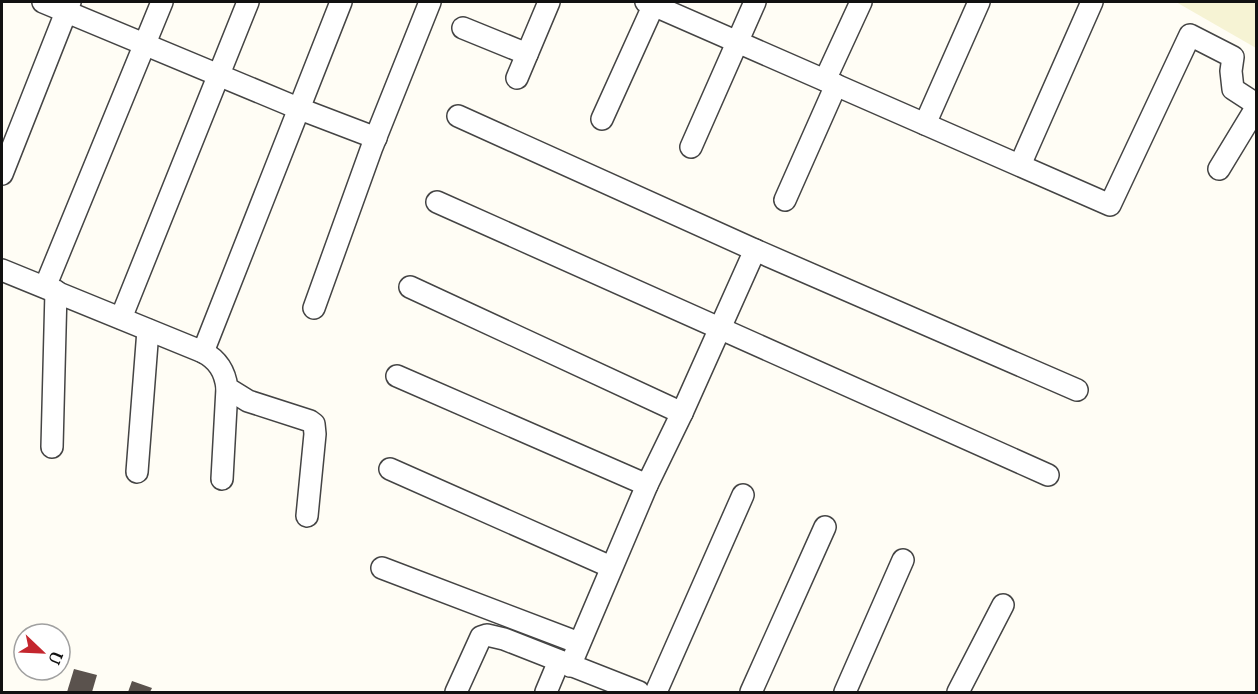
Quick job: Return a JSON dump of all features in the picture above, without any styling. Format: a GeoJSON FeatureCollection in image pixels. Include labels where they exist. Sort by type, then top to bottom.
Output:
{"type":"FeatureCollection","features":[{"type":"Feature","properties":{"kind":"street"},"geometry":{"type":"LineString","coordinates":[[43,2],[69,6],[144,44],[376,138]]}},
{"type":"Feature","properties":{"kind":"street"},"geometry":{"type":"LineString","coordinates":[[52,447],[50,289],[162,2]]}},
{"type":"Feature","properties":{"kind":"street"},"geometry":{"type":"LineString","coordinates":[[121,318],[248,2]]}},
{"type":"Feature","properties":{"kind":"street"},"geometry":{"type":"LineString","coordinates":[[203,352],[342,2]]}},
{"type":"Feature","properties":{"kind":"street"},"geometry":{"type":"LineString","coordinates":[[314,308],[376,138],[430,2]]}},
{"type":"Feature","properties":{"kind":"street"},"geometry":{"type":"LineString","coordinates":[[517,78],[549,2]]}},
{"type":"Feature","properties":{"kind":"street"},"geometry":{"type":"LineString","coordinates":[[691,147],[755,2]]}},
{"type":"Feature","properties":{"kind":"street"},"geometry":{"type":"LineString","coordinates":[[785,200],[861,2]]}},
{"type":"Feature","properties":{"kind":"street"},"geometry":{"type":"LineString","coordinates":[[925,124],[979,2]]}},
{"type":"Feature","properties":{"kind":"street"},"geometry":{"type":"LineString","coordinates":[[1020,165],[1092,2]]}},
{"type":"Feature","properties":{"kind":"street"},"geometry":{"type":"LineString","coordinates":[[602,119],[652,3],[1110,205],[1190,35],[1233,57],[1233,89],[1257,106],[1220,169]]}},
{"type":"Feature","properties":{"kind":"street"},"geometry":{"type":"LineString","coordinates":[[2,174],[69,6]]}},
{"type":"Feature","properties":{"kind":"street"},"geometry":{"type":"LineString","coordinates":[[463,28],[527,54]]}},
{"type":"Feature","properties":{"kind":"street"},"geometry":{"type":"LineString","coordinates":[[458,116],[755,250],[1077,390]]}},
{"type":"Feature","properties":{"kind":"street"},"geometry":{"type":"LineString","coordinates":[[437,201],[1048,476]]}},
{"type":"Feature","properties":{"kind":"street"},"geometry":{"type":"LineString","coordinates":[[546,693],[564,663],[579,644],[647,485],[755,250]]}},
{"type":"Feature","properties":{"kind":"street"},"geometry":{"type":"LineString","coordinates":[[2,270],[213,357],[221,367],[227,388],[222,479]]}},
{"type":"Feature","properties":{"kind":"street"},"geometry":{"type":"LineString","coordinates":[[410,287],[682,413]]}},
{"type":"Feature","properties":{"kind":"street"},"geometry":{"type":"LineString","coordinates":[[137,472],[148,330]]}},
{"type":"Feature","properties":{"kind":"street"},"geometry":{"type":"LineString","coordinates":[[397,375],[647,485]]}},
{"type":"Feature","properties":{"kind":"street"},"geometry":{"type":"LineString","coordinates":[[227,388],[248,401],[314,424],[307,516]]}},
{"type":"Feature","properties":{"kind":"street"},"geometry":{"type":"LineString","coordinates":[[390,469],[611,567]]}},
{"type":"Feature","properties":{"kind":"street"},"geometry":{"type":"LineString","coordinates":[[656,693],[743,495]]}},
{"type":"Feature","properties":{"kind":"street"},"geometry":{"type":"LineString","coordinates":[[751,693],[825,527]]}},
{"type":"Feature","properties":{"kind":"street"},"geometry":{"type":"LineString","coordinates":[[845,693],[903,560]]}},
{"type":"Feature","properties":{"kind":"street"},"geometry":{"type":"LineString","coordinates":[[382,568],[579,644]]}},
{"type":"Feature","properties":{"kind":"street"},"geometry":{"type":"LineString","coordinates":[[958,693],[1003,605]]}},
{"type":"Feature","properties":{"kind":"street"},"geometry":{"type":"LineString","coordinates":[[456,693],[481,637],[487,635],[504,639],[639,693]]}},
{"type":"Feature","properties":{"kind":"shaded area"},"geometry":{"type":"Polygon","coordinates":[[[1176,2],[1256,2],[1256,48],[1176,2]]]}},
{"type":"Feature","properties":{"kind":"building"},"geometry":{"type":"Polygon","coordinates":[[[74,669],[97,675],[92,692],[67,692],[72,682],[74,669]]]}},
{"type":"Feature","properties":{"kind":"building"},"geometry":{"type":"Polygon","coordinates":[[[132,681],[152,688],[150,692],[128,692],[132,681]]]}}]}
